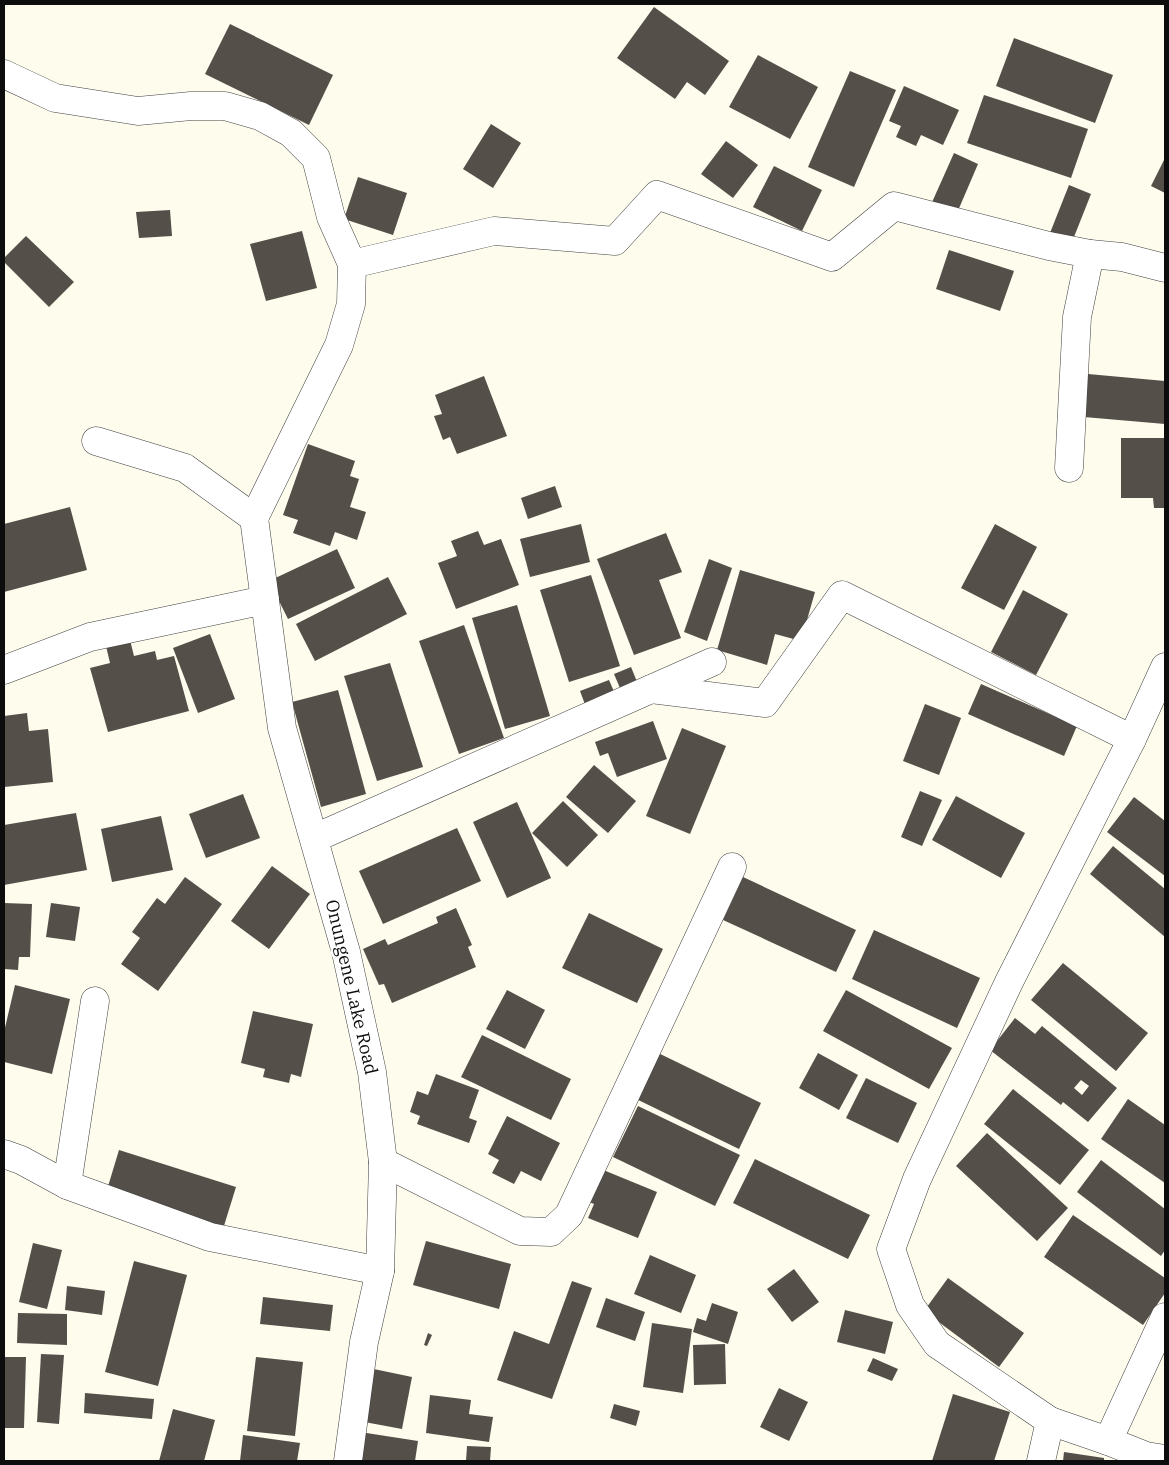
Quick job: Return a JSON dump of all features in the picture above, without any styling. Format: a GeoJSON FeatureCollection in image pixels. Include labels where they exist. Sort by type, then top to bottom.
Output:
{"type":"FeatureCollection","features":[{"type":"Feature","properties":{"kind":"street"},"geometry":{"type":"LineString","coordinates":[[4,74],[55,98],[138,111],[225,106],[260,116],[275,124],[291,133],[316,158],[331,217],[352,264],[351,304],[339,345],[254,518],[185,468],[165,460],[135,454],[96,441]]}},
{"type":"Feature","properties":{"kind":"street"},"geometry":{"type":"LineString","coordinates":[[352,264],[494,231],[615,241],[658,195],[832,257],[894,206],[1049,246],[1090,254],[1122,257],[1165,268]]}},
{"type":"Feature","properties":{"kind":"street"},"geometry":{"type":"LineString","coordinates":[[1069,468],[1077,317],[1090,254]]}},
{"type":"Feature","properties":{"kind":"street","name":"Onungene Lake Road"},"geometry":{"type":"LineString","coordinates":[[254,518],[282,728],[315,838],[346,952],[372,1072],[383,1162],[380,1271],[364,1342],[348,1461]]}},
{"type":"Feature","properties":{"kind":"street"},"geometry":{"type":"LineString","coordinates":[[651,689],[765,703],[842,595],[1132,739]]}},
{"type":"Feature","properties":{"kind":"street"},"geometry":{"type":"LineString","coordinates":[[4,670],[90,637],[265,600]]}},
{"type":"Feature","properties":{"kind":"street"},"geometry":{"type":"LineString","coordinates":[[315,838],[712,662]]}},
{"type":"Feature","properties":{"kind":"street"},"geometry":{"type":"LineString","coordinates":[[1165,667],[1132,739],[1010,982],[918,1179],[892,1248],[910,1305],[937,1344],[1050,1421],[1146,1456],[1165,1459]]}},
{"type":"Feature","properties":{"kind":"street"},"geometry":{"type":"LineString","coordinates":[[383,1162],[520,1231],[551,1232],[569,1215],[732,867]]}},
{"type":"Feature","properties":{"kind":"street"},"geometry":{"type":"LineString","coordinates":[[66,1185],[95,1001]]}},
{"type":"Feature","properties":{"kind":"street"},"geometry":{"type":"LineString","coordinates":[[4,1154],[21,1160],[66,1185],[210,1237],[380,1271]]}},
{"type":"Feature","properties":{"kind":"street"},"geometry":{"type":"LineString","coordinates":[[1108,1441],[1165,1317]]}},
{"type":"Feature","properties":{"kind":"street"},"geometry":{"type":"LineString","coordinates":[[1041,1461],[1050,1421]]}},
{"type":"Feature","properties":{"kind":"building"},"geometry":{"type":"Polygon","coordinates":[[[654,7],[729,61],[705,95],[687,82],[675,99],[617,58],[654,7]]]}},
{"type":"Feature","properties":{"kind":"building"},"geometry":{"type":"Polygon","coordinates":[[[230,24],[333,75],[309,125],[205,74],[230,24]]]}},
{"type":"Feature","properties":{"kind":"building"},"geometry":{"type":"Polygon","coordinates":[[[1014,38],[1113,75],[1095,123],[996,86],[1014,38]]]}},
{"type":"Feature","properties":{"kind":"building"},"geometry":{"type":"Polygon","coordinates":[[[758,55],[818,87],[790,139],[729,107],[758,55]]]}},
{"type":"Feature","properties":{"kind":"building"},"geometry":{"type":"Polygon","coordinates":[[[850,71],[896,90],[854,187],[808,167],[850,71]]]}},
{"type":"Feature","properties":{"kind":"building"},"geometry":{"type":"Polygon","coordinates":[[[904,86],[959,110],[943,145],[921,135],[916,146],[896,137],[901,126],[889,121],[904,86]]]}},
{"type":"Feature","properties":{"kind":"building"},"geometry":{"type":"Polygon","coordinates":[[[984,95],[1088,129],[1071,178],[967,143],[984,95]]]}},
{"type":"Feature","properties":{"kind":"building"},"geometry":{"type":"Polygon","coordinates":[[[491,124],[521,143],[493,188],[463,169],[491,124]]]}},
{"type":"Feature","properties":{"kind":"building"},"geometry":{"type":"Polygon","coordinates":[[[726,141],[758,165],[733,198],[701,174],[726,141]]]}},
{"type":"Feature","properties":{"kind":"building"},"geometry":{"type":"Polygon","coordinates":[[[954,153],[978,164],[954,220],[929,209],[954,153]]]}},
{"type":"Feature","properties":{"kind":"building"},"geometry":{"type":"Polygon","coordinates":[[[1165,158],[1165,193],[1151,186],[1165,158]]]}},
{"type":"Feature","properties":{"kind":"building"},"geometry":{"type":"Polygon","coordinates":[[[774,166],[822,190],[802,231],[753,207],[774,166]]]}},
{"type":"Feature","properties":{"kind":"building"},"geometry":{"type":"Polygon","coordinates":[[[358,177],[407,193],[393,235],[344,219],[358,177]]]}},
{"type":"Feature","properties":{"kind":"building"},"geometry":{"type":"Polygon","coordinates":[[[1069,185],[1091,194],[1072,242],[1050,233],[1069,185]]]}},
{"type":"Feature","properties":{"kind":"building"},"geometry":{"type":"Polygon","coordinates":[[[170,210],[172,236],[139,238],[136,212],[170,210]]]}},
{"type":"Feature","properties":{"kind":"building"},"geometry":{"type":"Polygon","coordinates":[[[302,231],[317,288],[266,301],[250,244],[302,231]]]}},
{"type":"Feature","properties":{"kind":"building"},"geometry":{"type":"Polygon","coordinates":[[[26,236],[74,282],[49,307],[4,262],[4,258],[26,236]]]}},
{"type":"Feature","properties":{"kind":"building"},"geometry":{"type":"Polygon","coordinates":[[[949,250],[1014,271],[1000,311],[936,289],[949,250]]]}},
{"type":"Feature","properties":{"kind":"building"},"geometry":{"type":"Polygon","coordinates":[[[1088,374],[1165,381],[1165,424],[1084,417],[1088,374]]]}},
{"type":"Feature","properties":{"kind":"building"},"geometry":{"type":"Polygon","coordinates":[[[484,376],[507,436],[457,454],[450,437],[443,440],[434,416],[442,414],[435,395],[484,376]]]}},
{"type":"Feature","properties":{"kind":"building"},"geometry":{"type":"Polygon","coordinates":[[[1121,438],[1165,438],[1165,508],[1154,508],[1153,498],[1121,498],[1121,438]]]}},
{"type":"Feature","properties":{"kind":"building"},"geometry":{"type":"Polygon","coordinates":[[[308,444],[355,461],[350,476],[359,479],[350,507],[366,512],[357,540],[335,532],[330,546],[293,533],[298,520],[283,515],[308,444]]]}},
{"type":"Feature","properties":{"kind":"building"},"geometry":{"type":"Polygon","coordinates":[[[555,486],[562,507],[528,519],[521,498],[555,486]]]}},
{"type":"Feature","properties":{"kind":"building"},"geometry":{"type":"Polygon","coordinates":[[[70,507],[87,570],[4,592],[4,524],[70,507]]]}},
{"type":"Feature","properties":{"kind":"building"},"geometry":{"type":"Polygon","coordinates":[[[581,524],[590,562],[530,577],[520,539],[581,524]]]}},
{"type":"Feature","properties":{"kind":"building"},"geometry":{"type":"Polygon","coordinates":[[[995,524],[1037,547],[1004,610],[961,588],[995,524]]]}},
{"type":"Feature","properties":{"kind":"building"},"geometry":{"type":"Polygon","coordinates":[[[478,531],[484,545],[501,539],[519,585],[456,609],[438,563],[457,556],[451,541],[478,531]]]}},
{"type":"Feature","properties":{"kind":"building"},"geometry":{"type":"Polygon","coordinates":[[[666,533],[682,572],[659,580],[681,638],[634,655],[597,559],[666,533]]]}},
{"type":"Feature","properties":{"kind":"building"},"geometry":{"type":"Polygon","coordinates":[[[337,549],[355,588],[288,619],[269,581],[337,549]]]}},
{"type":"Feature","properties":{"kind":"building"},"geometry":{"type":"Polygon","coordinates":[[[709,559],[732,568],[707,641],[684,632],[709,559]]]}},
{"type":"Feature","properties":{"kind":"building"},"geometry":{"type":"Polygon","coordinates":[[[740,570],[815,592],[801,641],[775,634],[767,665],[717,650],[740,570]]]}},
{"type":"Feature","properties":{"kind":"building"},"geometry":{"type":"Polygon","coordinates":[[[591,575],[620,666],[569,682],[540,590],[591,575]]]}},
{"type":"Feature","properties":{"kind":"building"},"geometry":{"type":"Polygon","coordinates":[[[388,577],[407,614],[315,661],[296,624],[388,577]]]}},
{"type":"Feature","properties":{"kind":"building"},"geometry":{"type":"Polygon","coordinates":[[[1023,590],[1068,614],[1036,675],[991,652],[1023,590]]]}},
{"type":"Feature","properties":{"kind":"building"},"geometry":{"type":"Polygon","coordinates":[[[517,605],[550,716],[505,729],[472,618],[517,605]]]}},
{"type":"Feature","properties":{"kind":"building"},"geometry":{"type":"Polygon","coordinates":[[[464,625],[504,738],[459,754],[419,641],[464,625]]]}},
{"type":"Feature","properties":{"kind":"building"},"geometry":{"type":"Polygon","coordinates":[[[210,634],[235,699],[198,713],[173,648],[210,634]]]}},
{"type":"Feature","properties":{"kind":"building"},"geometry":{"type":"Polygon","coordinates":[[[130,640],[134,656],[155,651],[157,660],[174,656],[189,711],[108,732],[90,668],[110,663],[106,646],[130,640]]]}},
{"type":"Feature","properties":{"kind":"building"},"geometry":{"type":"Polygon","coordinates":[[[390,663],[423,767],[377,781],[344,676],[390,663]]]}},
{"type":"Feature","properties":{"kind":"building"},"geometry":{"type":"Polygon","coordinates":[[[631,667],[640,689],[623,695],[614,674],[631,667]]]}},
{"type":"Feature","properties":{"kind":"building"},"geometry":{"type":"Polygon","coordinates":[[[609,680],[616,696],[586,707],[580,691],[609,680]]]}},
{"type":"Feature","properties":{"kind":"building"},"geometry":{"type":"Polygon","coordinates":[[[981,684],[1077,726],[1064,756],[968,714],[981,684]]]}},
{"type":"Feature","properties":{"kind":"building"},"geometry":{"type":"Polygon","coordinates":[[[338,690],[366,794],[321,807],[292,702],[338,690]]]}},
{"type":"Feature","properties":{"kind":"building"},"geometry":{"type":"Polygon","coordinates":[[[925,704],[961,718],[939,775],[903,761],[925,704]]]}},
{"type":"Feature","properties":{"kind":"building"},"geometry":{"type":"Polygon","coordinates":[[[27,713],[29,731],[48,729],[53,782],[4,787],[4,716],[27,713]]]}},
{"type":"Feature","properties":{"kind":"building"},"geometry":{"type":"Polygon","coordinates":[[[653,721],[667,759],[617,777],[608,753],[600,756],[595,742],[653,721]]]}},
{"type":"Feature","properties":{"kind":"building"},"geometry":{"type":"Polygon","coordinates":[[[682,728],[726,746],[690,834],[646,816],[682,728]]]}},
{"type":"Feature","properties":{"kind":"building"},"geometry":{"type":"Polygon","coordinates":[[[594,765],[636,801],[608,833],[566,797],[594,765]]]}},
{"type":"Feature","properties":{"kind":"building"},"geometry":{"type":"Polygon","coordinates":[[[920,791],[942,800],[922,846],[901,837],[920,791]]]}},
{"type":"Feature","properties":{"kind":"building"},"geometry":{"type":"Polygon","coordinates":[[[243,794],[260,838],[206,858],[189,814],[243,794]]]}},
{"type":"Feature","properties":{"kind":"building"},"geometry":{"type":"Polygon","coordinates":[[[956,796],[1025,833],[1001,878],[932,840],[956,796]]]}},
{"type":"Feature","properties":{"kind":"building"},"geometry":{"type":"Polygon","coordinates":[[[1134,797],[1165,821],[1165,876],[1107,832],[1134,797]]]}},
{"type":"Feature","properties":{"kind":"building"},"geometry":{"type":"Polygon","coordinates":[[[563,801],[598,835],[567,867],[532,833],[563,801]]]}},
{"type":"Feature","properties":{"kind":"building"},"geometry":{"type":"Polygon","coordinates":[[[517,802],[551,878],[507,898],[473,822],[517,802]]]}},
{"type":"Feature","properties":{"kind":"building"},"geometry":{"type":"Polygon","coordinates":[[[76,813],[87,870],[4,885],[4,825],[76,813]]]}},
{"type":"Feature","properties":{"kind":"building"},"geometry":{"type":"Polygon","coordinates":[[[161,816],[173,870],[112,882],[101,829],[161,816]]]}},
{"type":"Feature","properties":{"kind":"building"},"geometry":{"type":"Polygon","coordinates":[[[457,828],[481,881],[383,924],[359,871],[457,828]]]}},
{"type":"Feature","properties":{"kind":"building"},"geometry":{"type":"Polygon","coordinates":[[[1113,846],[1165,889],[1165,937],[1090,874],[1113,846]]]}},
{"type":"Feature","properties":{"kind":"building"},"geometry":{"type":"Polygon","coordinates":[[[272,866],[310,894],[269,949],[231,921],[272,866]]]}},
{"type":"Feature","properties":{"kind":"building"},"geometry":{"type":"Polygon","coordinates":[[[185,877],[222,904],[158,991],[121,964],[140,938],[132,932],[157,898],[165,904],[185,877]]]}},
{"type":"Feature","properties":{"kind":"building"},"geometry":{"type":"Polygon","coordinates":[[[743,877],[856,930],[836,972],[723,920],[743,877]]]}},
{"type":"Feature","properties":{"kind":"building"},"geometry":{"type":"Polygon","coordinates":[[[4,903],[32,904],[30,957],[19,957],[18,970],[4,969],[4,903]]]}},
{"type":"Feature","properties":{"kind":"building"},"geometry":{"type":"Polygon","coordinates":[[[51,903],[80,907],[75,941],[46,937],[51,903]]]}},
{"type":"Feature","properties":{"kind":"building"},"geometry":{"type":"Polygon","coordinates":[[[456,908],[472,945],[468,947],[476,967],[392,1003],[384,984],[379,985],[363,949],[385,939],[388,945],[438,923],[436,917],[456,908]]]}},
{"type":"Feature","properties":{"kind":"building"},"geometry":{"type":"Polygon","coordinates":[[[589,913],[663,949],[637,1003],[562,968],[589,913]]]}},
{"type":"Feature","properties":{"kind":"building"},"geometry":{"type":"Polygon","coordinates":[[[874,930],[980,978],[957,1028],[852,979],[874,930]]]}},
{"type":"Feature","properties":{"kind":"building"},"geometry":{"type":"Polygon","coordinates":[[[1063,963],[1148,1033],[1116,1071],[1031,1000],[1063,963]]]}},
{"type":"Feature","properties":{"kind":"building"},"geometry":{"type":"Polygon","coordinates":[[[15,985],[70,999],[52,1074],[4,1062],[4,1032],[15,985]]]}},
{"type":"Feature","properties":{"kind":"building"},"geometry":{"type":"Polygon","coordinates":[[[507,990],[545,1010],[525,1049],[486,1029],[507,990]]]}},
{"type":"Feature","properties":{"kind":"building"},"geometry":{"type":"Polygon","coordinates":[[[846,990],[952,1048],[929,1089],[823,1031],[846,990]]]}},
{"type":"Feature","properties":{"kind":"building"},"geometry":{"type":"Polygon","coordinates":[[[253,1011],[313,1024],[301,1077],[291,1074],[289,1083],[263,1077],[265,1069],[241,1063],[253,1011]]]}},
{"type":"Feature","properties":{"kind":"building"},"geometry":{"type":"Polygon","coordinates":[[[1015,1018],[1035,1034],[1042,1026],[1117,1088],[1088,1122],[1063,1102],[1061,1105],[990,1050],[1015,1018]],[[1081,1080],[1074,1088],[1082,1095],[1089,1086],[1081,1080]]]}},
{"type":"Feature","properties":{"kind":"building"},"geometry":{"type":"Polygon","coordinates":[[[482,1035],[571,1079],[551,1120],[461,1077],[482,1035]]]}},
{"type":"Feature","properties":{"kind":"building"},"geometry":{"type":"Polygon","coordinates":[[[650,1049],[761,1103],[739,1149],[628,1095],[650,1049]]]}},
{"type":"Feature","properties":{"kind":"building"},"geometry":{"type":"Polygon","coordinates":[[[818,1053],[858,1075],[839,1110],[799,1088],[818,1053]]]}},
{"type":"Feature","properties":{"kind":"building"},"geometry":{"type":"Polygon","coordinates":[[[436,1074],[479,1090],[469,1118],[477,1121],[469,1143],[417,1124],[420,1116],[410,1112],[417,1091],[428,1095],[436,1074]]]}},
{"type":"Feature","properties":{"kind":"building"},"geometry":{"type":"Polygon","coordinates":[[[866,1078],[917,1103],[898,1143],[846,1118],[866,1078]]]}},
{"type":"Feature","properties":{"kind":"building"},"geometry":{"type":"Polygon","coordinates":[[[1013,1089],[1089,1150],[1060,1185],[984,1124],[1013,1089]]]}},
{"type":"Feature","properties":{"kind":"building"},"geometry":{"type":"Polygon","coordinates":[[[1128,1099],[1165,1125],[1165,1183],[1101,1139],[1128,1099]]]}},
{"type":"Feature","properties":{"kind":"building"},"geometry":{"type":"Polygon","coordinates":[[[638,1106],[740,1155],[715,1206],[613,1157],[638,1106]]]}},
{"type":"Feature","properties":{"kind":"building"},"geometry":{"type":"Polygon","coordinates":[[[507,1116],[560,1143],[541,1181],[521,1171],[514,1184],[492,1173],[499,1160],[488,1154],[507,1116]]]}},
{"type":"Feature","properties":{"kind":"building"},"geometry":{"type":"Polygon","coordinates":[[[987,1133],[1068,1208],[1037,1241],[956,1166],[987,1133]]]}},
{"type":"Feature","properties":{"kind":"building"},"geometry":{"type":"Polygon","coordinates":[[[119,1150],[236,1187],[223,1229],[106,1193],[119,1150]]]}},
{"type":"Feature","properties":{"kind":"building"},"geometry":{"type":"Polygon","coordinates":[[[755,1159],[870,1215],[848,1259],[733,1203],[755,1159]]]}},
{"type":"Feature","properties":{"kind":"building"},"geometry":{"type":"Polygon","coordinates":[[[1101,1160],[1165,1209],[1165,1250],[1161,1256],[1077,1192],[1101,1160]]]}},
{"type":"Feature","properties":{"kind":"building"},"geometry":{"type":"Polygon","coordinates":[[[596,1167],[657,1192],[638,1238],[588,1218],[594,1204],[582,1199],[596,1167]]]}},
{"type":"Feature","properties":{"kind":"building"},"geometry":{"type":"Polygon","coordinates":[[[1073,1215],[1165,1278],[1165,1293],[1143,1325],[1044,1257],[1073,1215]]]}},
{"type":"Feature","properties":{"kind":"building"},"geometry":{"type":"Polygon","coordinates":[[[426,1241],[511,1264],[499,1309],[413,1285],[426,1241]]]}},
{"type":"Feature","properties":{"kind":"building"},"geometry":{"type":"Polygon","coordinates":[[[33,1243],[62,1250],[47,1309],[19,1302],[33,1243]]]}},
{"type":"Feature","properties":{"kind":"building"},"geometry":{"type":"Polygon","coordinates":[[[650,1255],[696,1275],[681,1313],[634,1294],[650,1255]]]}},
{"type":"Feature","properties":{"kind":"building"},"geometry":{"type":"Polygon","coordinates":[[[134,1261],[187,1275],[158,1386],[105,1372],[134,1261]]]}},
{"type":"Feature","properties":{"kind":"building"},"geometry":{"type":"Polygon","coordinates":[[[794,1269],[819,1302],[792,1322],[767,1289],[794,1269]]]}},
{"type":"Feature","properties":{"kind":"building"},"geometry":{"type":"Polygon","coordinates":[[[948,1278],[1024,1333],[999,1367],[924,1311],[948,1278]]]}},
{"type":"Feature","properties":{"kind":"building"},"geometry":{"type":"Polygon","coordinates":[[[572,1281],[592,1288],[552,1399],[497,1380],[514,1331],[549,1344],[572,1281]]]}},
{"type":"Feature","properties":{"kind":"building"},"geometry":{"type":"Polygon","coordinates":[[[67,1286],[105,1291],[102,1315],[65,1310],[67,1286]]]}},
{"type":"Feature","properties":{"kind":"building"},"geometry":{"type":"Polygon","coordinates":[[[263,1297],[333,1305],[330,1331],[260,1324],[263,1297]]]}},
{"type":"Feature","properties":{"kind":"building"},"geometry":{"type":"Polygon","coordinates":[[[606,1298],[645,1312],[635,1341],[596,1327],[606,1298]]]}},
{"type":"Feature","properties":{"kind":"building"},"geometry":{"type":"Polygon","coordinates":[[[712,1303],[738,1312],[728,1344],[693,1332],[697,1318],[706,1321],[712,1303]]]}},
{"type":"Feature","properties":{"kind":"building"},"geometry":{"type":"Polygon","coordinates":[[[845,1310],[893,1322],[885,1354],[837,1342],[845,1310]]]}},
{"type":"Feature","properties":{"kind":"building"},"geometry":{"type":"Polygon","coordinates":[[[18,1313],[67,1314],[67,1345],[17,1343],[18,1313]]]}},
{"type":"Feature","properties":{"kind":"building"},"geometry":{"type":"Polygon","coordinates":[[[652,1323],[692,1329],[683,1393],[643,1387],[652,1323]]]}},
{"type":"Feature","properties":{"kind":"building"},"geometry":{"type":"Polygon","coordinates":[[[428,1333],[432,1335],[427,1346],[424,1345],[428,1333]]]}},
{"type":"Feature","properties":{"kind":"building"},"geometry":{"type":"Polygon","coordinates":[[[725,1344],[726,1384],[694,1385],[693,1345],[725,1344]]]}},
{"type":"Feature","properties":{"kind":"building"},"geometry":{"type":"Polygon","coordinates":[[[41,1354],[64,1355],[59,1424],[37,1422],[41,1354]]]}},
{"type":"Feature","properties":{"kind":"building"},"geometry":{"type":"Polygon","coordinates":[[[4,1357],[26,1357],[24,1428],[4,1428],[4,1357]]]}},
{"type":"Feature","properties":{"kind":"building"},"geometry":{"type":"Polygon","coordinates":[[[256,1357],[303,1362],[295,1436],[247,1431],[256,1357]]]}},
{"type":"Feature","properties":{"kind":"building"},"geometry":{"type":"Polygon","coordinates":[[[873,1358],[898,1369],[892,1381],[867,1371],[873,1358]]]}},
{"type":"Feature","properties":{"kind":"building"},"geometry":{"type":"Polygon","coordinates":[[[369,1368],[412,1377],[402,1429],[359,1421],[369,1368]]]}},
{"type":"Feature","properties":{"kind":"building"},"geometry":{"type":"Polygon","coordinates":[[[779,1388],[808,1402],[789,1441],[760,1427],[779,1388]]]}},
{"type":"Feature","properties":{"kind":"building"},"geometry":{"type":"Polygon","coordinates":[[[85,1393],[154,1399],[152,1419],[84,1413],[85,1393]]]}},
{"type":"Feature","properties":{"kind":"building"},"geometry":{"type":"Polygon","coordinates":[[[953,1394],[1010,1412],[994,1461],[932,1461],[953,1394]]]}},
{"type":"Feature","properties":{"kind":"building"},"geometry":{"type":"Polygon","coordinates":[[[430,1395],[471,1400],[469,1414],[493,1417],[489,1442],[426,1433],[430,1395]]]}},
{"type":"Feature","properties":{"kind":"building"},"geometry":{"type":"Polygon","coordinates":[[[614,1404],[640,1411],[636,1426],[610,1418],[614,1404]]]}},
{"type":"Feature","properties":{"kind":"building"},"geometry":{"type":"Polygon","coordinates":[[[173,1409],[215,1420],[204,1461],[159,1461],[173,1409]]]}},
{"type":"Feature","properties":{"kind":"building"},"geometry":{"type":"Polygon","coordinates":[[[360,1432],[418,1441],[415,1461],[356,1461],[360,1432]]]}},
{"type":"Feature","properties":{"kind":"building"},"geometry":{"type":"Polygon","coordinates":[[[243,1435],[300,1443],[297,1461],[240,1461],[243,1435]]]}},
{"type":"Feature","properties":{"kind":"building"},"geometry":{"type":"Polygon","coordinates":[[[467,1446],[491,1447],[490,1461],[466,1461],[467,1446]]]}},
{"type":"Feature","properties":{"kind":"building"},"geometry":{"type":"Polygon","coordinates":[[[1064,1452],[1104,1458],[1104,1461],[1063,1461],[1064,1452]]]}}]}
